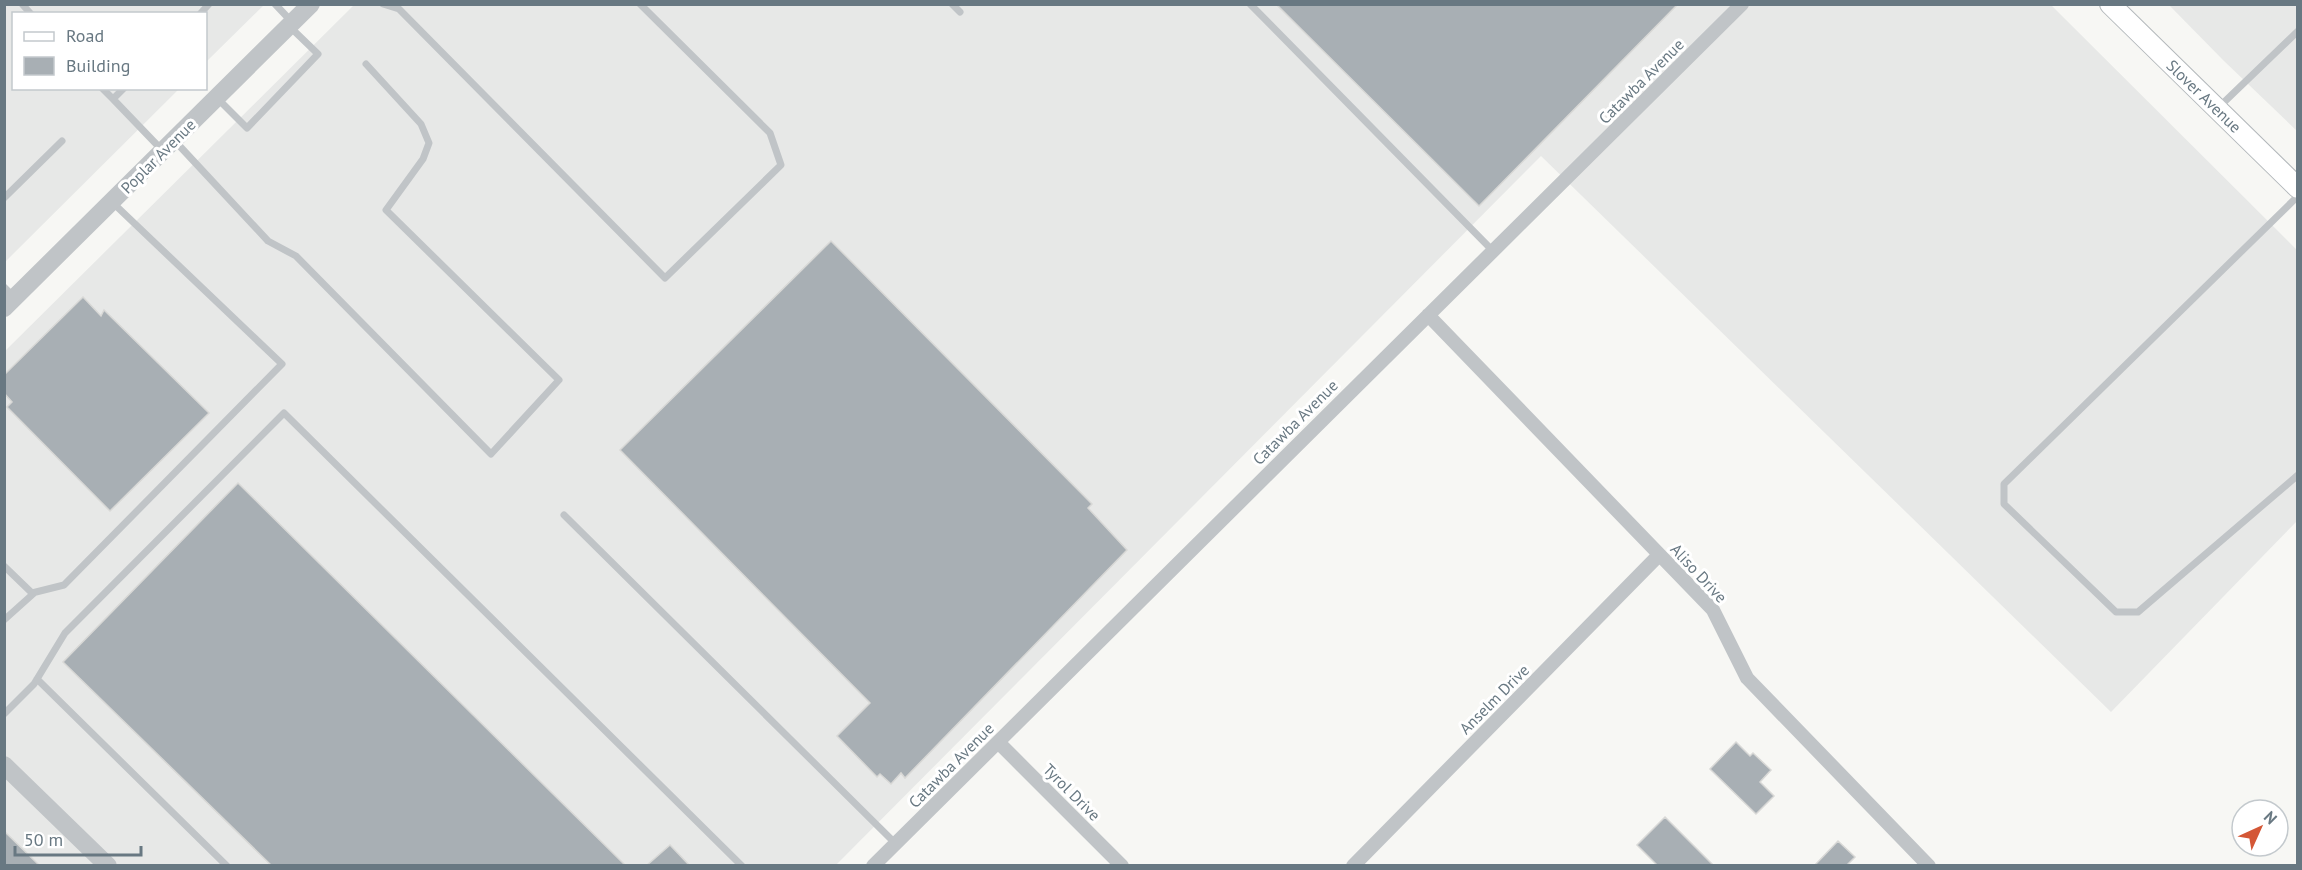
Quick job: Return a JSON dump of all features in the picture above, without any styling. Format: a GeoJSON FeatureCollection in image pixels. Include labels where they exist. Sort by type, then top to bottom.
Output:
{"type":"FeatureCollection","features":[{"type":"Feature","properties":{"kind":"main road","name":"Slover Avenue"},"geometry":{"type":"LineString","coordinates":[[2110,4],[2298,188]]}},
{"type":"Feature","properties":{"kind":"street","name":"Poplar Avenue"},"geometry":{"type":"LineString","coordinates":[[8,298],[112,202],[311,4]]}},
{"type":"Feature","properties":{"kind":"street","name":"Catawba Avenue"},"geometry":{"type":"LineString","coordinates":[[873,866],[1743,4]]}},
{"type":"Feature","properties":{"kind":"street","name":"Aliso Drive"},"geometry":{"type":"LineString","coordinates":[[1428,315],[1713,610],[1747,678],[1929,866]]}},
{"type":"Feature","properties":{"kind":"street","name":"Anselm Drive"},"geometry":{"type":"LineString","coordinates":[[1353,866],[1659,555]]}},
{"type":"Feature","properties":{"kind":"street","name":"Tyrol Drive"},"geometry":{"type":"LineString","coordinates":[[998,742],[1122,866]]}},
{"type":"Feature","properties":{"kind":"street"},"geometry":{"type":"LineString","coordinates":[[4,765],[108,866]]}},
{"type":"Feature","properties":{"kind":"lane"},"geometry":{"type":"LineString","coordinates":[[217,98],[247,128],[318,54],[275,4]]}},
{"type":"Feature","properties":{"kind":"lane"},"geometry":{"type":"LineString","coordinates":[[383,4],[399,9],[665,278],[781,165],[770,133],[640,4]]}},
{"type":"Feature","properties":{"kind":"lane"},"geometry":{"type":"LineString","coordinates":[[952,4],[960,12]]}},
{"type":"Feature","properties":{"kind":"lane"},"geometry":{"type":"LineString","coordinates":[[1250,4],[1493,251]]}},
{"type":"Feature","properties":{"kind":"lane"},"geometry":{"type":"LineString","coordinates":[[2217,109],[2298,31]]}},
{"type":"Feature","properties":{"kind":"lane"},"geometry":{"type":"LineString","coordinates":[[104,90],[169,145],[268,241],[296,256],[491,454],[559,380],[386,210],[423,159],[429,144],[421,124],[366,64]]}},
{"type":"Feature","properties":{"kind":"lane"},"geometry":{"type":"LineString","coordinates":[[113,99],[122,90]]}},
{"type":"Feature","properties":{"kind":"lane"},"geometry":{"type":"LineString","coordinates":[[4,198],[62,141]]}},
{"type":"Feature","properties":{"kind":"lane"},"geometry":{"type":"LineString","coordinates":[[2298,196],[2004,484],[2004,504],[2116,612],[2138,612],[2298,475]]}},
{"type":"Feature","properties":{"kind":"lane"},"geometry":{"type":"LineString","coordinates":[[4,620],[32,593],[64,585],[282,364],[112,202]]}},
{"type":"Feature","properties":{"kind":"lane"},"geometry":{"type":"LineString","coordinates":[[4,714],[37,679],[65,633],[284,413],[742,866]]}},
{"type":"Feature","properties":{"kind":"lane"},"geometry":{"type":"LineString","coordinates":[[564,515],[895,843]]}},
{"type":"Feature","properties":{"kind":"lane"},"geometry":{"type":"LineString","coordinates":[[4,566],[32,593]]}},
{"type":"Feature","properties":{"kind":"lane"},"geometry":{"type":"LineString","coordinates":[[37,679],[227,866]]}},
{"type":"Feature","properties":{"kind":"shaded area"},"geometry":{"type":"Polygon","coordinates":[[[5,5],[264,5],[207,61],[207,12],[12,12],[12,90],[178,90],[5,262],[5,5]]]}},
{"type":"Feature","properties":{"kind":"shaded area"},"geometry":{"type":"Polygon","coordinates":[[[354,5],[2051,5],[2297,250],[2297,521],[2111,712],[1541,156],[836,865],[5,866],[5,351],[354,5]]]}},
{"type":"Feature","properties":{"kind":"shaded area"},"geometry":{"type":"Polygon","coordinates":[[[2169,5],[2297,5],[2297,131],[2224,61],[2169,5]]]}},
{"type":"Feature","properties":{"kind":"building"},"geometry":{"type":"Polygon","coordinates":[[[1276,4],[1678,4],[1479,206],[1276,4]]]}},
{"type":"Feature","properties":{"kind":"building"},"geometry":{"type":"Polygon","coordinates":[[[831,241],[1092,504],[1088,508],[1127,550],[905,778],[901,773],[891,784],[880,774],[877,777],[837,736],[870,703],[620,450],[831,241]]]}},
{"type":"Feature","properties":{"kind":"building"},"geometry":{"type":"Polygon","coordinates":[[[83,297],[101,316],[104,310],[209,413],[110,511],[7,407],[12,402],[4,393],[4,375],[83,297]]]}},
{"type":"Feature","properties":{"kind":"building"},"geometry":{"type":"Polygon","coordinates":[[[238,483],[626,866],[272,866],[63,662],[238,483]]]}},
{"type":"Feature","properties":{"kind":"building"},"geometry":{"type":"Polygon","coordinates":[[[1736,742],[1750,756],[1753,753],[1771,770],[1760,782],[1774,796],[1756,814],[1710,769],[1736,742]]]}},
{"type":"Feature","properties":{"kind":"building"},"geometry":{"type":"Polygon","coordinates":[[[1665,817],[1714,866],[1658,866],[1637,845],[1665,817]]]}},
{"type":"Feature","properties":{"kind":"building"},"geometry":{"type":"Polygon","coordinates":[[[4,831],[40,866],[4,866],[4,831]]]}},
{"type":"Feature","properties":{"kind":"building"},"geometry":{"type":"Polygon","coordinates":[[[1838,841],[1855,857],[1846,866],[1814,866],[1838,841]]]}},
{"type":"Feature","properties":{"kind":"building"},"geometry":{"type":"Polygon","coordinates":[[[670,845],[690,866],[646,866],[670,845]]]}}]}
